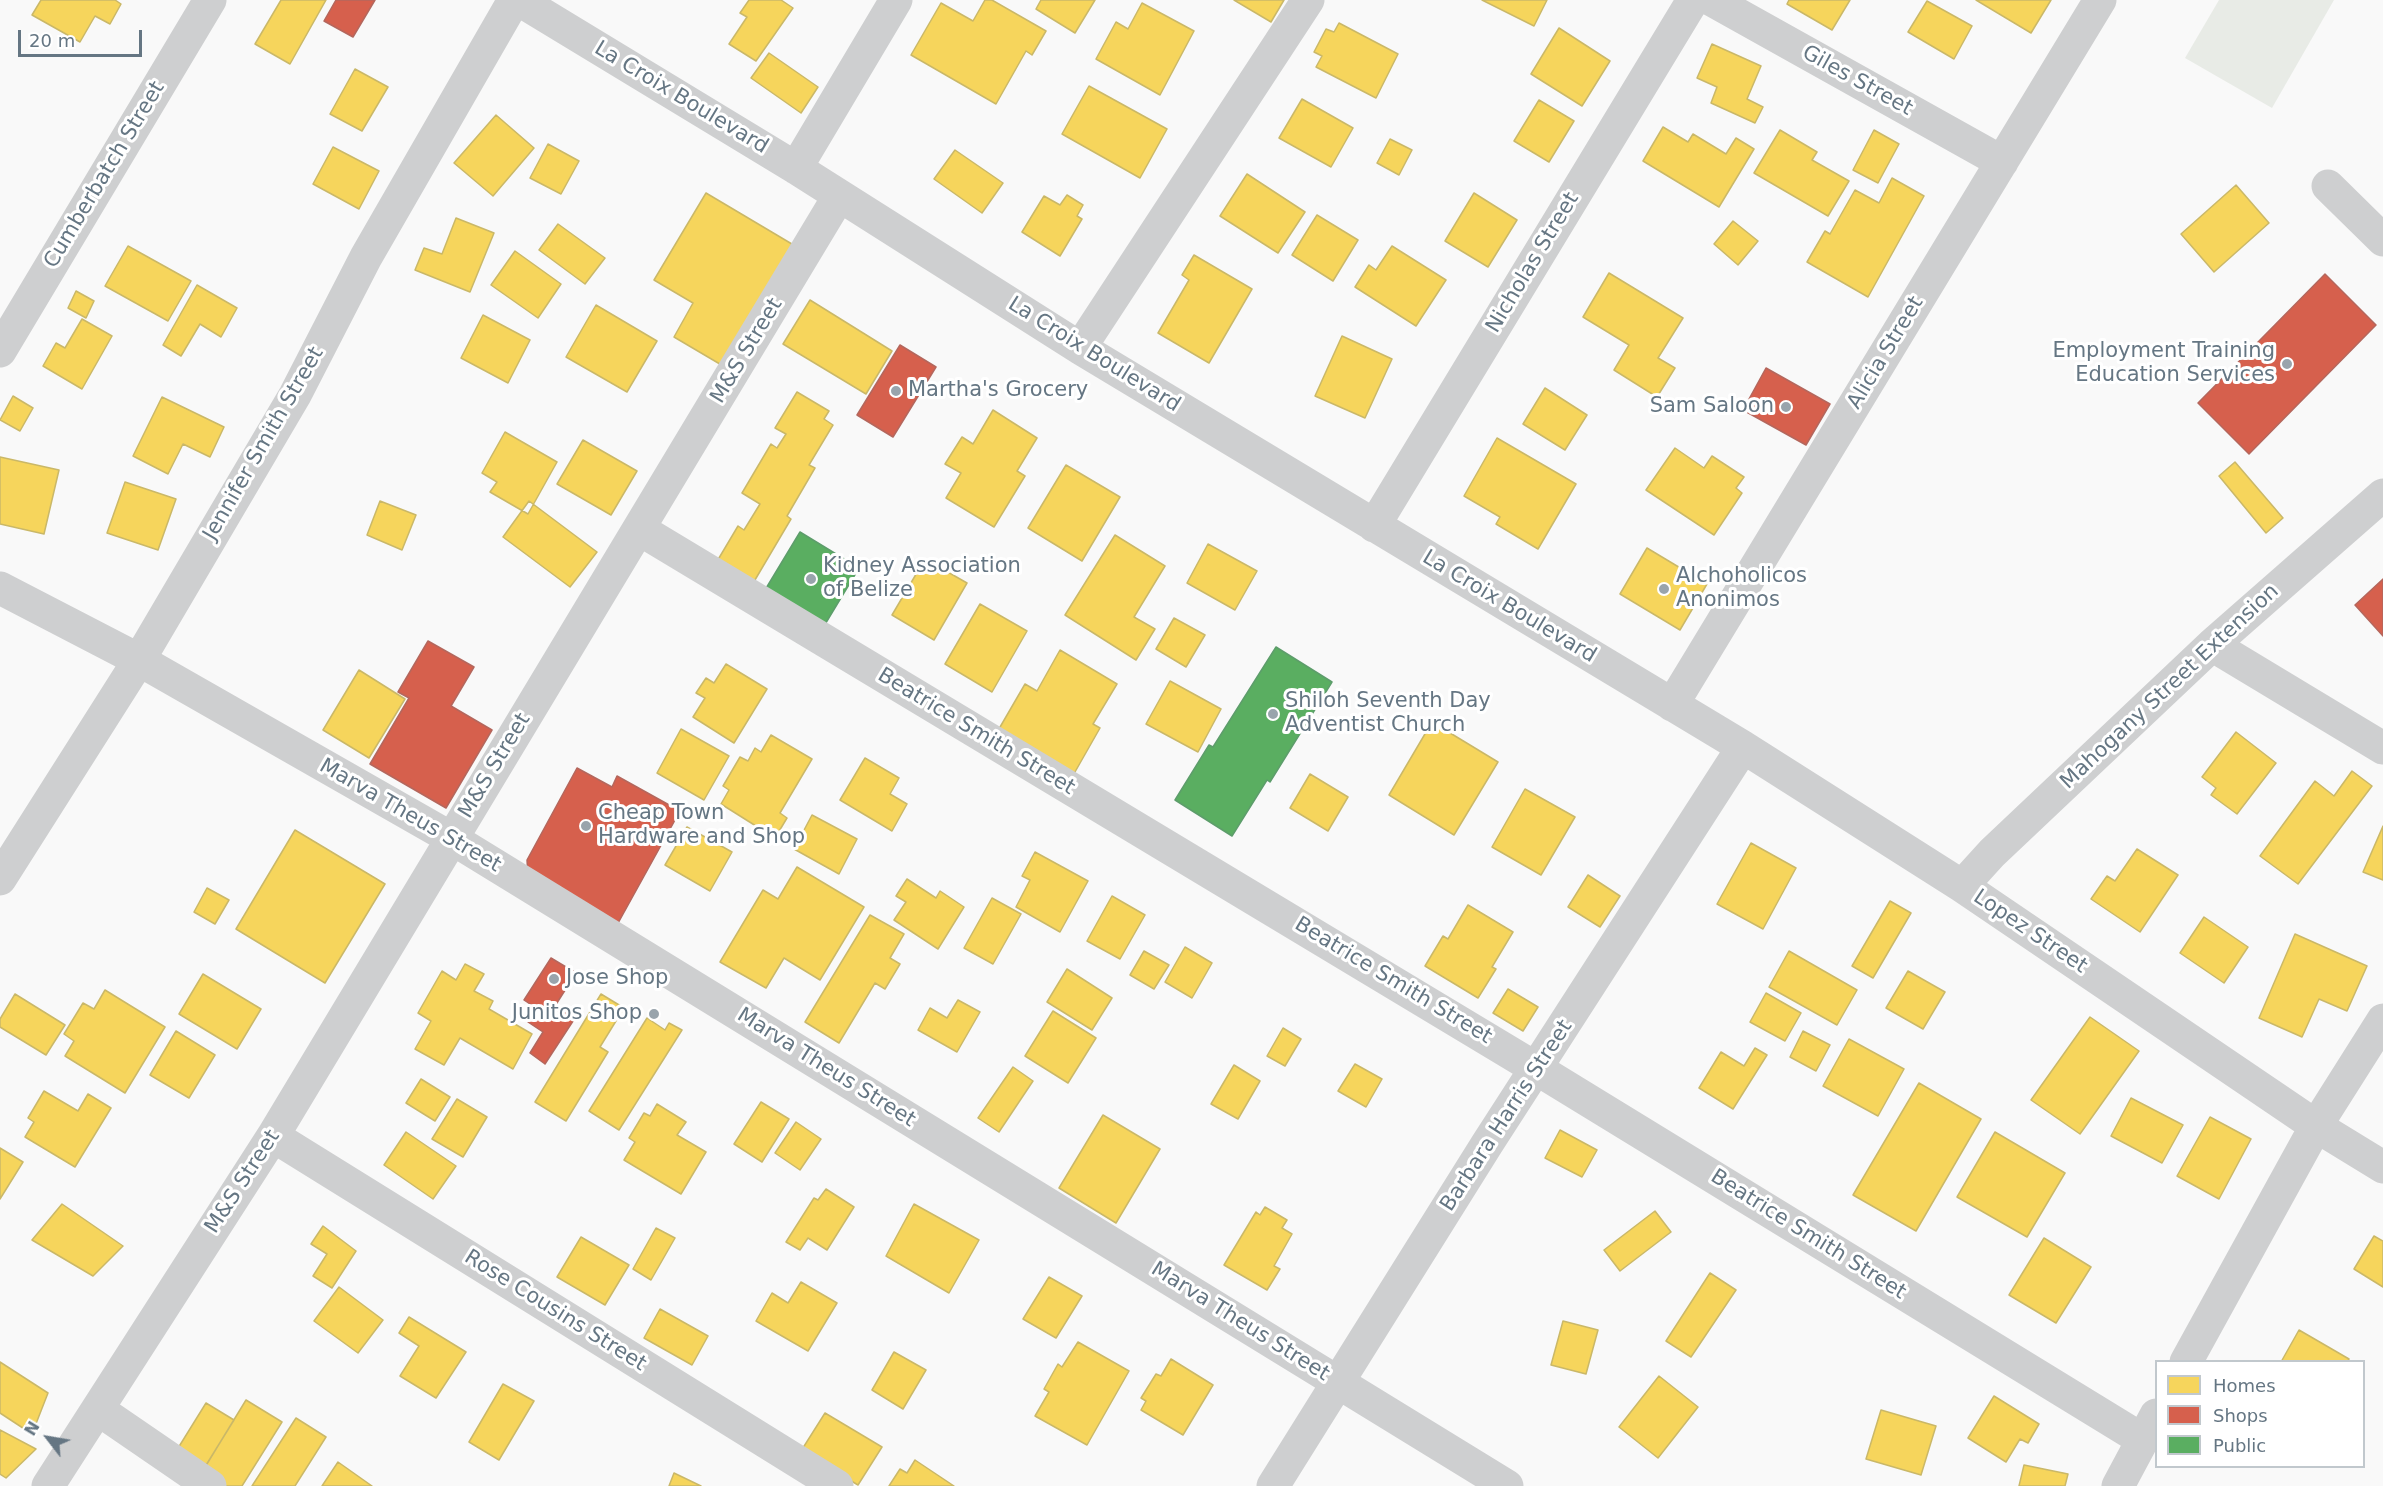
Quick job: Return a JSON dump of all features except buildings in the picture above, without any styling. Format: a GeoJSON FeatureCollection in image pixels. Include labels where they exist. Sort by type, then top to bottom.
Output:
{"type":"FeatureCollection","features":[{"type":"Feature","properties":{"kind":"street","name":"Cumberbatch Street"},"geometry":{"type":"LineString","coordinates":[[0,351],[210,0]]}},
{"type":"Feature","properties":{"kind":"street","name":"La Croix Boulevard"},"geometry":{"type":"LineString","coordinates":[[516,0],[796,168],[1080,348],[1672,705]]}},
{"type":"Feature","properties":{"kind":"street","name":"Jennifer Smith Street"},"geometry":{"type":"LineString","coordinates":[[0,879],[139,660],[295,395],[366,257],[516,0]]}},
{"type":"Feature","properties":{"kind":"street"},"geometry":{"type":"LineString","coordinates":[[796,168],[896,0]]}},
{"type":"Feature","properties":{"kind":"street"},"geometry":{"type":"LineString","coordinates":[[1080,348],[1308,0]]}},
{"type":"Feature","properties":{"kind":"street","name":"Nicholas Street"},"geometry":{"type":"LineString","coordinates":[[1374,526],[1693,0]]}},
{"type":"Feature","properties":{"kind":"street","name":"Giles Street"},"geometry":{"type":"LineString","coordinates":[[1712,0],[2002,162]]}},
{"type":"Feature","properties":{"kind":"street","name":"Alicia Street"},"geometry":{"type":"LineString","coordinates":[[1672,705],[2100,0]]}},
{"type":"Feature","properties":{"kind":"street"},"geometry":{"type":"LineString","coordinates":[[2328,186],[2383,240]]}},
{"type":"Feature","properties":{"kind":"street","name":"M&S Street"},"geometry":{"type":"LineString","coordinates":[[48,1486],[99,1410],[273,1136],[839,196]]}},
{"type":"Feature","properties":{"kind":"street","name":"Mahogany Street Extension"},"geometry":{"type":"LineString","coordinates":[[1962,886],[1992,853],[2211,645],[2383,495]]}},
{"type":"Feature","properties":{"kind":"street","name":"Beatrice Smith Street"},"geometry":{"type":"LineString","coordinates":[[639,529],[1537,1069],[2150,1428]]}},
{"type":"Feature","properties":{"kind":"street","name":"Marva Theus Street"},"geometry":{"type":"LineString","coordinates":[[0,588],[139,660],[451,838],[1507,1486]]}},
{"type":"Feature","properties":{"kind":"street"},"geometry":{"type":"LineString","coordinates":[[2211,645],[2383,748]]}},
{"type":"Feature","properties":{"kind":"street","name":"Lopez Street"},"geometry":{"type":"LineString","coordinates":[[1672,705],[1743,747],[1962,886],[2316,1126],[2383,1167]]}},
{"type":"Feature","properties":{"kind":"street","name":"Barbara Harris Street"},"geometry":{"type":"LineString","coordinates":[[1273,1486],[1337,1382],[1743,747]]}},
{"type":"Feature","properties":{"kind":"street"},"geometry":{"type":"LineString","coordinates":[[2187,1360],[2316,1126],[2383,1020]]}},
{"type":"Feature","properties":{"kind":"street","name":"Rose Cousins Street"},"geometry":{"type":"LineString","coordinates":[[273,1136],[837,1486]]}},
{"type":"Feature","properties":{"kind":"street"},"geometry":{"type":"LineString","coordinates":[[99,1410],[210,1486]]}},
{"type":"Feature","properties":{"kind":"street"},"geometry":{"type":"LineString","coordinates":[[2118,1486],[2150,1428]]}},
{"type":"Feature","properties":{"kind":"shaded area"},"geometry":{"type":"Polygon","coordinates":[[[2219,0],[2334,0],[2272,108],[2185,58],[2219,0]]]}},
{"type":"Feature","properties":{"kind":"place","name":"Employment Training Education Services"},"geometry":{"type":"Point","coordinates":[2287,364]}},
{"type":"Feature","properties":{"kind":"place","name":"Martha's Grocery"},"geometry":{"type":"Point","coordinates":[896,391]}},
{"type":"Feature","properties":{"kind":"place","name":"Sam Saloon"},"geometry":{"type":"Point","coordinates":[1786,407]}},
{"type":"Feature","properties":{"kind":"place","name":"Kidney Association of Belize"},"geometry":{"type":"Point","coordinates":[811,579]}},
{"type":"Feature","properties":{"kind":"place","name":"Alchoholicos Anonimos"},"geometry":{"type":"Point","coordinates":[1664,589]}},
{"type":"Feature","properties":{"kind":"place","name":"Shiloh Seventh Day Adventist Church"},"geometry":{"type":"Point","coordinates":[1273,714]}},
{"type":"Feature","properties":{"kind":"place","name":"Cheap Town Hardware and Shop"},"geometry":{"type":"Point","coordinates":[586,826]}},
{"type":"Feature","properties":{"kind":"place","name":"Jose Shop"},"geometry":{"type":"Point","coordinates":[554,979]}},
{"type":"Feature","properties":{"kind":"place","name":"Junitos Shop"},"geometry":{"type":"Point","coordinates":[654,1014]}}]}
